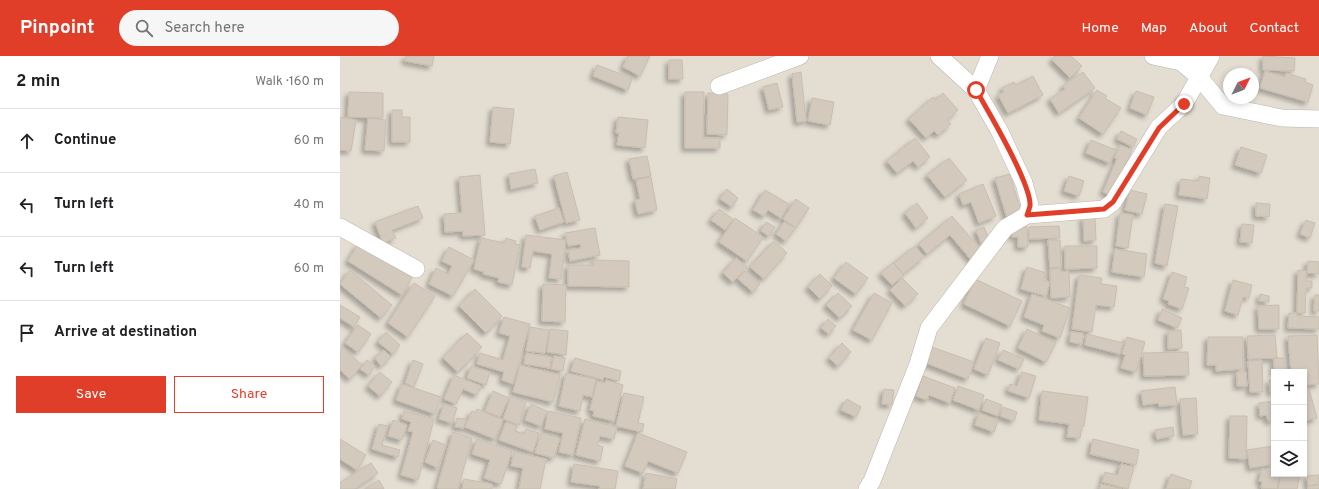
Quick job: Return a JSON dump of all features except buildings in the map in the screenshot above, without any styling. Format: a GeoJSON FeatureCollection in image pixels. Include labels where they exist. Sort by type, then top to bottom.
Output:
{"type":"FeatureCollection","features":[{"type":"Feature","properties":{"kind":"street"},"geometry":{"type":"LineString","coordinates":[[719,86],[800,56]]}},
{"type":"Feature","properties":{"kind":"street"},"geometry":{"type":"LineString","coordinates":[[976,90],[990,56]]}},
{"type":"Feature","properties":{"kind":"street"},"geometry":{"type":"LineString","coordinates":[[1153,56],[1181,62],[1199,77],[1224,106],[1282,118],[1319,119]]}},
{"type":"Feature","properties":{"kind":"street"},"geometry":{"type":"LineString","coordinates":[[1181,62],[1199,56]]}},
{"type":"Feature","properties":{"kind":"street"},"geometry":{"type":"LineString","coordinates":[[870,485],[918,364],[929,328],[1005,228],[1027,215],[1104,209],[1113,202],[1159,128],[1184,104],[1211,56]]}},
{"type":"Feature","properties":{"kind":"street"},"geometry":{"type":"LineString","coordinates":[[944,57],[976,90],[999,130],[1024,184],[1030,205],[1027,215]]}},
{"type":"Feature","properties":{"kind":"street"},"geometry":{"type":"LineString","coordinates":[[340,227],[416,269]]}},
{"type":"Feature","properties":{"kind":"shaded area"},"geometry":{"type":"Polygon","coordinates":[[[340,56],[1319,56],[1319,489],[340,489],[340,56]]]}},
{"type":"Feature","properties":{"kind":"route"},"geometry":{"type":"LineString","coordinates":[[976,90],[999,130],[1024,184],[1030,205],[1027,215],[1104,209],[1113,202],[1159,128],[1184,104]]}}]}
